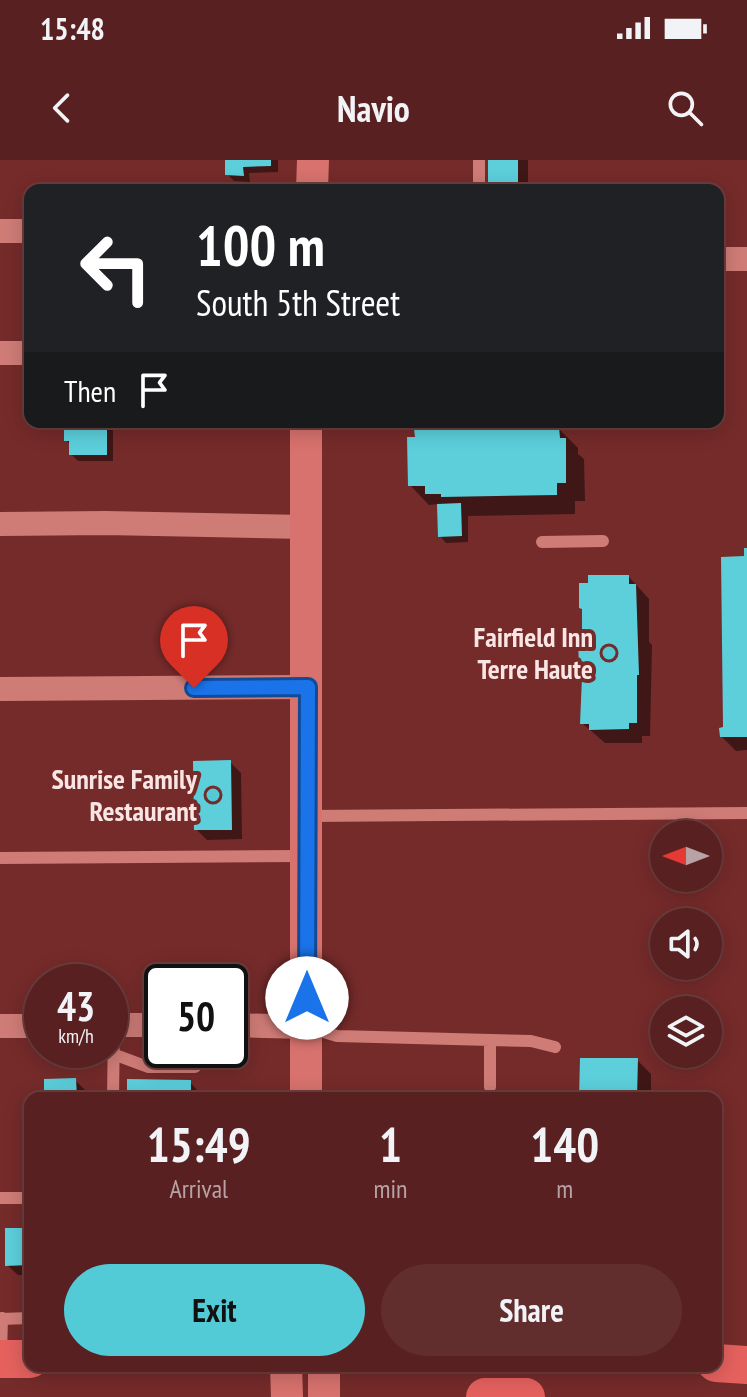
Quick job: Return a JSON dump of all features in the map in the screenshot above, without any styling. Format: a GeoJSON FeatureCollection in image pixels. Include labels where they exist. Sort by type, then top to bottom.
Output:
{"type":"FeatureCollection","features":[{"type":"Feature","properties":{"kind":"highway"},"geometry":{"type":"LineString","coordinates":[[0,1359],[24,1359]]}},
{"type":"Feature","properties":{"kind":"highway"},"geometry":{"type":"LineString","coordinates":[[722,1363],[747,1365]]}},
{"type":"Feature","properties":{"kind":"highway"},"geometry":{"type":"LineString","coordinates":[[485,1397],[526,1397]]}},
{"type":"Feature","properties":{"kind":"main road"},"geometry":{"type":"LineString","coordinates":[[312,184],[313,160]]}},
{"type":"Feature","properties":{"kind":"main road"},"geometry":{"type":"LineString","coordinates":[[306,428],[306,1092]]}},
{"type":"Feature","properties":{"kind":"main road"},"geometry":{"type":"LineString","coordinates":[[286,1372],[287,1397]]}},
{"type":"Feature","properties":{"kind":"main road"},"geometry":{"type":"LineString","coordinates":[[324,1372],[324,1397]]}},
{"type":"Feature","properties":{"kind":"street"},"geometry":{"type":"LineString","coordinates":[[0,231],[24,231]]}},
{"type":"Feature","properties":{"kind":"street"},"geometry":{"type":"LineString","coordinates":[[724,259],[747,259]]}},
{"type":"Feature","properties":{"kind":"street"},"geometry":{"type":"LineString","coordinates":[[0,353],[24,353]]}},
{"type":"Feature","properties":{"kind":"street"},"geometry":{"type":"LineString","coordinates":[[0,524],[306,527]]}},
{"type":"Feature","properties":{"kind":"street"},"geometry":{"type":"LineString","coordinates":[[0,689],[308,687]]}},
{"type":"Feature","properties":{"kind":"street"},"geometry":{"type":"LineString","coordinates":[[248,1025],[307,1027]]}},
{"type":"Feature","properties":{"kind":"street"},"geometry":{"type":"LineString","coordinates":[[0,1026],[24,1026]]}},
{"type":"Feature","properties":{"kind":"lane"},"geometry":{"type":"LineString","coordinates":[[479,160],[479,184]]}},
{"type":"Feature","properties":{"kind":"lane"},"geometry":{"type":"LineString","coordinates":[[542,542],[603,541]]}},
{"type":"Feature","properties":{"kind":"lane"},"geometry":{"type":"LineString","coordinates":[[307,816],[747,813]]}},
{"type":"Feature","properties":{"kind":"lane"},"geometry":{"type":"LineString","coordinates":[[0,858],[307,856]]}},
{"type":"Feature","properties":{"kind":"lane"},"geometry":{"type":"LineString","coordinates":[[307,1027],[337,1036],[531,1041],[555,1047]]}},
{"type":"Feature","properties":{"kind":"lane"},"geometry":{"type":"LineString","coordinates":[[490,1041],[490,1087]]}},
{"type":"Feature","properties":{"kind":"lane"},"geometry":{"type":"LineString","coordinates":[[113,1068],[113,1092]]}},
{"type":"Feature","properties":{"kind":"lane"},"geometry":{"type":"LineString","coordinates":[[0,1198],[24,1198]]}},
{"type":"Feature","properties":{"kind":"lane"},"geometry":{"type":"LineString","coordinates":[[0,1359],[1,1318],[24,1318]]}},
{"type":"Feature","properties":{"kind":"building"},"geometry":{"type":"Polygon","coordinates":[[[225,160],[271,160],[271,166],[243,167],[244,176],[225,175],[225,160]]]}},
{"type":"Feature","properties":{"kind":"building"},"geometry":{"type":"Polygon","coordinates":[[[488,160],[518,160],[518,184],[488,184],[488,160]]]}},
{"type":"Feature","properties":{"kind":"building"},"geometry":{"type":"Polygon","coordinates":[[[64,428],[107,428],[107,455],[69,455],[69,441],[64,441],[64,428]]]}},
{"type":"Feature","properties":{"kind":"building"},"geometry":{"type":"Polygon","coordinates":[[[559,428],[560,438],[566,438],[566,483],[557,483],[557,495],[441,497],[441,494],[425,494],[425,486],[408,486],[407,437],[415,437],[414,429],[559,428]]]}},
{"type":"Feature","properties":{"kind":"building"},"geometry":{"type":"Polygon","coordinates":[[[461,503],[462,536],[438,537],[437,504],[461,503]]]}},
{"type":"Feature","properties":{"kind":"building"},"geometry":{"type":"Polygon","coordinates":[[[744,548],[747,548],[747,737],[720,737],[719,728],[723,727],[721,557],[744,556],[744,548]]]}},
{"type":"Feature","properties":{"kind":"building","name":"Fairfield Inn Terre Haute"},"geometry":{"type":"Polygon","coordinates":[[[588,575],[629,575],[629,584],[636,584],[637,723],[629,723],[629,729],[589,730],[589,724],[580,724],[582,677],[579,676],[578,631],[582,631],[582,609],[579,608],[579,583],[588,583],[588,575]]]}},
{"type":"Feature","properties":{"kind":"building","name":"Sunrise Family Restaurant"},"geometry":{"type":"Polygon","coordinates":[[[231,760],[232,830],[194,830],[193,761],[231,760]]]}},
{"type":"Feature","properties":{"kind":"building"},"geometry":{"type":"Polygon","coordinates":[[[580,1058],[638,1058],[637,1092],[579,1092],[580,1058]]]}},
{"type":"Feature","properties":{"kind":"building"},"geometry":{"type":"Polygon","coordinates":[[[76,1078],[77,1092],[44,1092],[44,1079],[76,1078]]]}},
{"type":"Feature","properties":{"kind":"building"},"geometry":{"type":"Polygon","coordinates":[[[127,1079],[191,1080],[191,1092],[127,1092],[127,1079]]]}},
{"type":"Feature","properties":{"kind":"building"},"geometry":{"type":"Polygon","coordinates":[[[5,1228],[24,1228],[24,1265],[5,1266],[5,1228]]]}},
{"type":"Feature","properties":{"kind":"place","name":"Fairfield Inn Terre Haute"},"geometry":{"type":"Point","coordinates":[609,653]}},
{"type":"Feature","properties":{"kind":"place","name":"Sunrise Family Restaurant"},"geometry":{"type":"Point","coordinates":[213,795]}},
{"type":"Feature","properties":{"kind":"route"},"geometry":{"type":"LineString","coordinates":[[194,688],[308,687],[307,998]]}}]}
